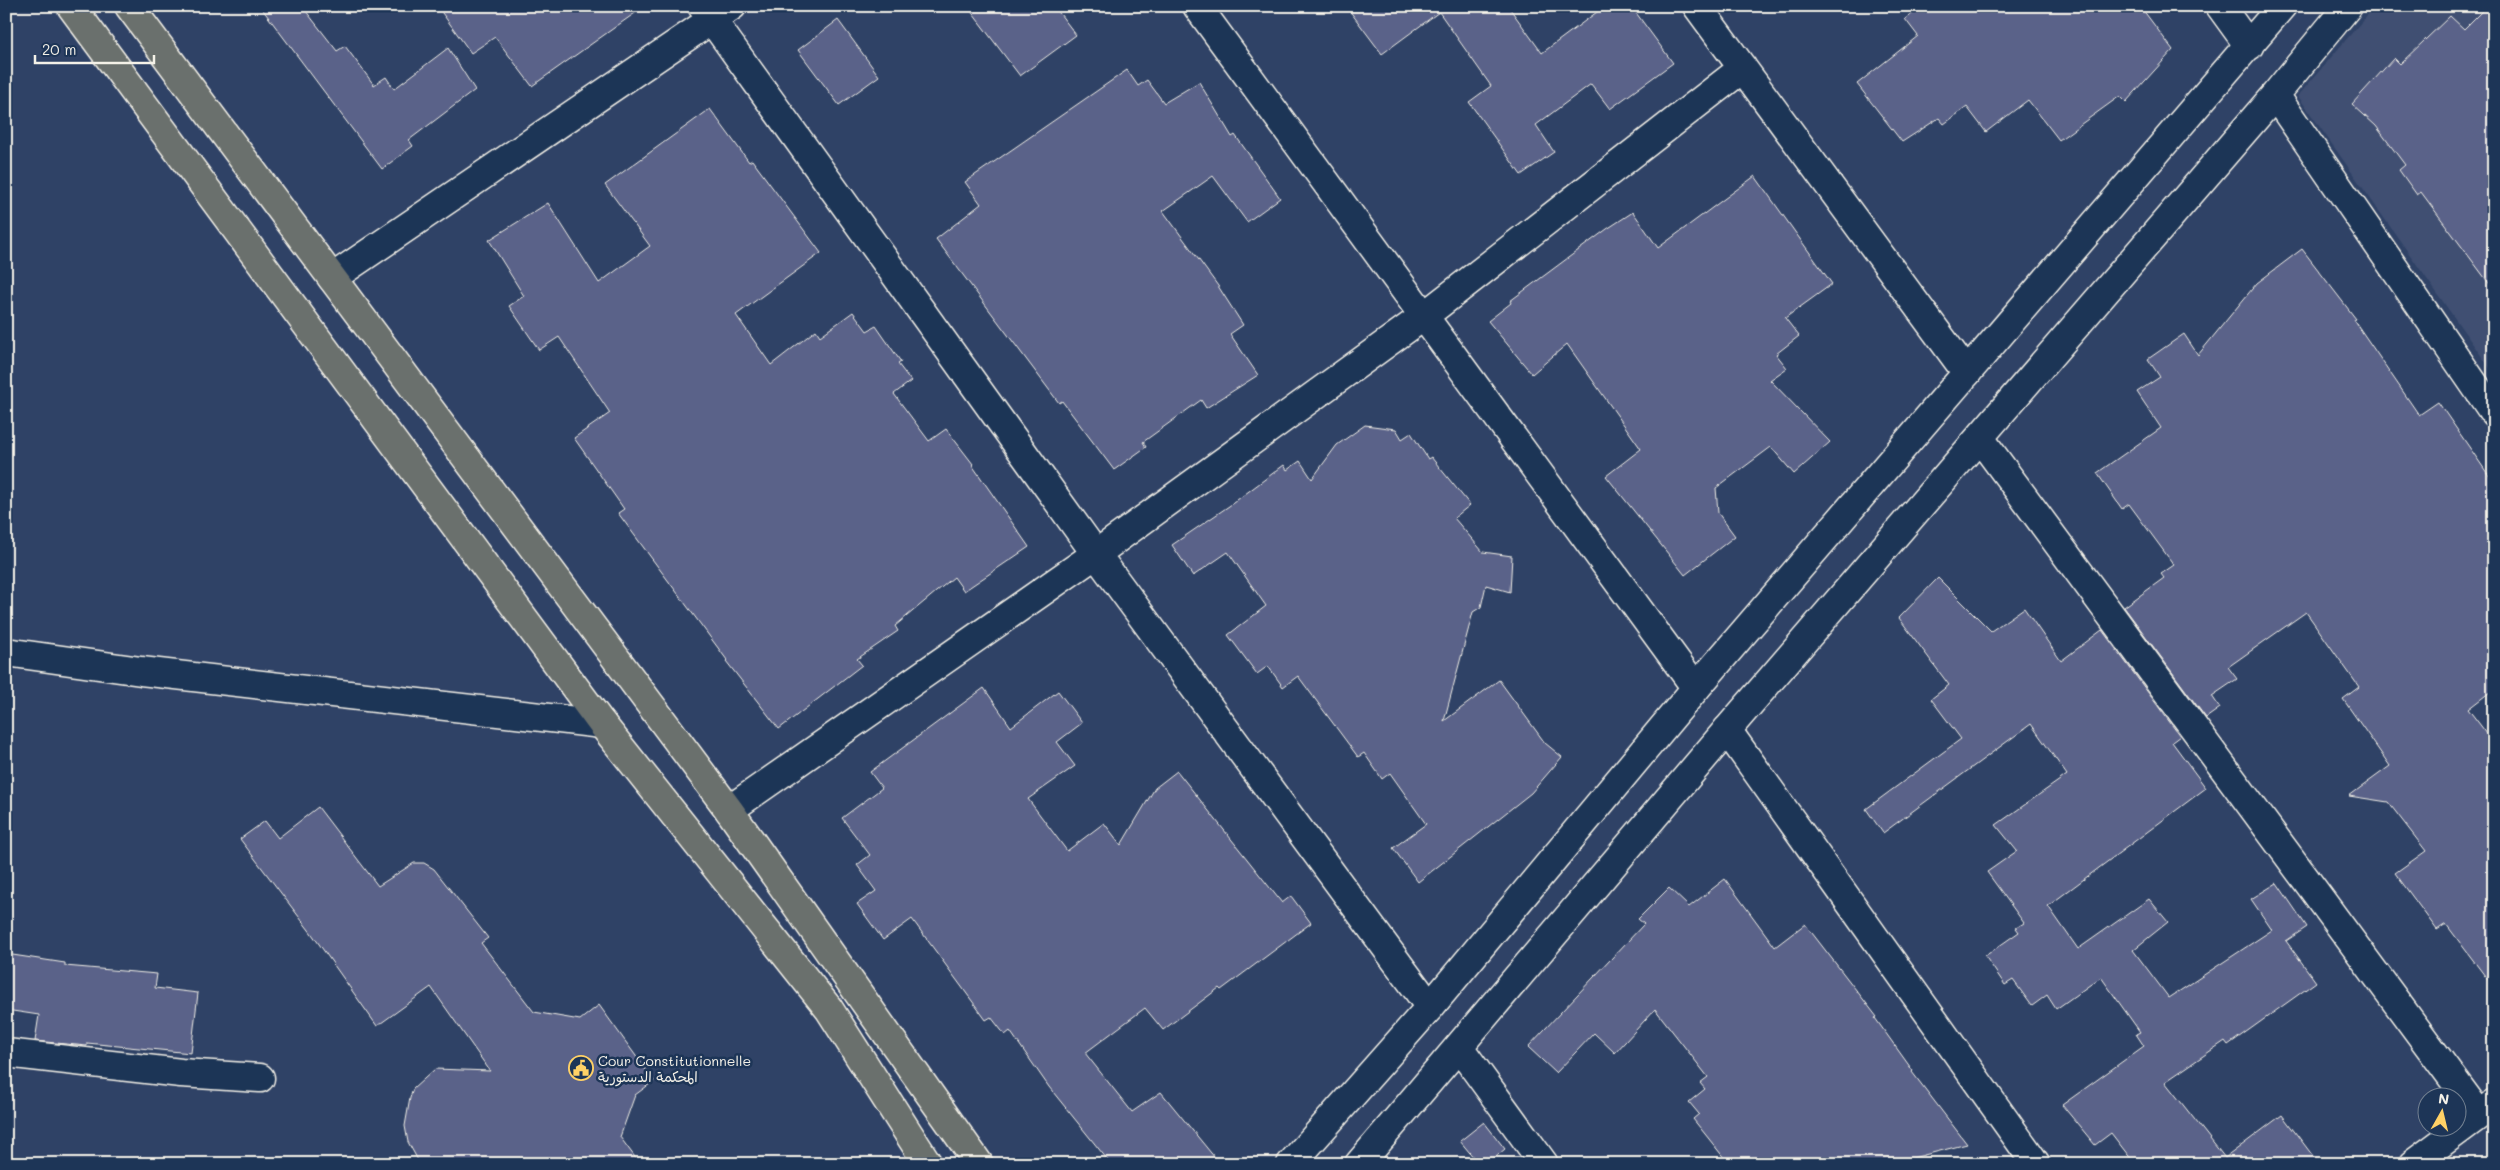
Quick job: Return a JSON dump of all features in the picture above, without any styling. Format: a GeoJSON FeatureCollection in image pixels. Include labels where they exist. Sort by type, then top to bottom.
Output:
{"type":"FeatureCollection","features":[{"type":"Feature","properties":{"kind":"highway"},"geometry":{"type":"LineString","coordinates":[[71,6],[602,724],[829,1009],[928,1164]]}},
{"type":"Feature","properties":{"kind":"highway"},"geometry":{"type":"LineString","coordinates":[[129,6],[729,810],[979,1164]]}},
{"type":"Feature","properties":{"kind":"street"},"geometry":{"type":"LineString","coordinates":[[1197,6],[1696,688]]}},
{"type":"Feature","properties":{"kind":"street"},"geometry":{"type":"LineString","coordinates":[[1697,6],[1967,372]]}},
{"type":"Feature","properties":{"kind":"street"},"geometry":{"type":"LineString","coordinates":[[2220,6],[2249,46]]}},
{"type":"Feature","properties":{"kind":"street"},"geometry":{"type":"LineString","coordinates":[[1291,1164],[1430,1007],[1696,688],[2282,6]]}},
{"type":"Feature","properties":{"kind":"street"},"geometry":{"type":"LineString","coordinates":[[1359,1164],[1727,730],[2275,96],[2348,6]]}},
{"type":"Feature","properties":{"kind":"street"},"geometry":{"type":"LineString","coordinates":[[332,278],[716,11],[1096,554],[1430,1007]]}},
{"type":"Feature","properties":{"kind":"street"},"geometry":{"type":"LineString","coordinates":[[729,810],[1096,554],[1424,316],[1743,68]]}},
{"type":"Feature","properties":{"kind":"street"},"geometry":{"type":"LineString","coordinates":[[2275,96],[2494,413]]}},
{"type":"Feature","properties":{"kind":"street"},"geometry":{"type":"LineString","coordinates":[[1980,438],[2486,1109],[2413,1164]]}},
{"type":"Feature","properties":{"kind":"street"},"geometry":{"type":"LineString","coordinates":[[6,652],[141,671],[602,724]]}},
{"type":"Feature","properties":{"kind":"street"},"geometry":{"type":"LineString","coordinates":[[1727,730],[2036,1164]]}},
{"type":"Feature","properties":{"kind":"street"},"geometry":{"type":"LineString","coordinates":[[1459,1047],[1544,1164]]}},
{"type":"Feature","properties":{"kind":"street"},"geometry":{"type":"LineString","coordinates":[[6,1053],[181,1073],[260,1078]]}},
{"type":"Feature","properties":{"kind":"shaded area"},"geometry":{"type":"Polygon","coordinates":[[[2375,6],[2494,6],[2494,374],[2298,96],[2375,6]]]}},
{"type":"Feature","properties":{"kind":"building"},"geometry":{"type":"Polygon","coordinates":[[[260,6],[302,6],[337,51],[345,46],[374,85],[386,77],[394,89],[448,48],[475,90],[409,140],[413,146],[382,169],[260,6]]]}},
{"type":"Feature","properties":{"kind":"building"},"geometry":{"type":"Polygon","coordinates":[[[437,6],[645,6],[532,86],[495,37],[471,53],[437,6]]]}},
{"type":"Feature","properties":{"kind":"building"},"geometry":{"type":"Polygon","coordinates":[[[967,6],[1054,6],[1076,35],[1020,76],[967,6]]]}},
{"type":"Feature","properties":{"kind":"building"},"geometry":{"type":"Polygon","coordinates":[[[1346,6],[1508,6],[1542,53],[1605,6],[1631,6],[1673,63],[1610,109],[1591,84],[1536,125],[1554,152],[1521,175],[1469,102],[1491,86],[1439,12],[1382,54],[1346,6]]]}},
{"type":"Feature","properties":{"kind":"building"},"geometry":{"type":"Polygon","coordinates":[[[1923,6],[2140,6],[2173,50],[2126,102],[2120,96],[2059,140],[2028,100],[1986,132],[1967,107],[1944,124],[1939,118],[1902,142],[1857,84],[1918,36],[1905,19],[1923,6]]]}},
{"type":"Feature","properties":{"kind":"building"},"geometry":{"type":"Polygon","coordinates":[[[2487,6],[2494,6],[2494,290],[2421,192],[2417,195],[2399,170],[2405,165],[2376,126],[2352,104],[2394,58],[2400,64],[2450,16],[2464,29],[2487,6]]]}},
{"type":"Feature","properties":{"kind":"building"},"geometry":{"type":"Polygon","coordinates":[[[838,20],[879,76],[839,105],[798,50],[838,20]]]}},
{"type":"Feature","properties":{"kind":"building"},"geometry":{"type":"Polygon","coordinates":[[[1127,70],[1138,86],[1147,80],[1164,103],[1199,82],[1232,137],[1235,135],[1280,198],[1247,222],[1213,176],[1163,211],[1218,286],[1243,325],[1230,334],[1258,375],[1206,408],[1201,400],[1143,442],[1146,447],[1114,470],[1062,401],[1059,403],[936,239],[981,204],[965,182],[1127,70]]]}},
{"type":"Feature","properties":{"kind":"building"},"geometry":{"type":"Polygon","coordinates":[[[710,109],[749,162],[752,160],[821,253],[736,315],[771,365],[816,330],[820,336],[853,312],[867,331],[876,326],[901,362],[898,364],[911,381],[894,394],[929,441],[946,429],[973,464],[1029,547],[964,591],[954,577],[895,626],[898,631],[857,659],[862,665],[779,729],[726,661],[618,513],[624,509],[574,438],[610,413],[559,337],[539,350],[509,306],[524,296],[489,240],[548,203],[599,283],[650,246],[605,185],[710,109]]]}},
{"type":"Feature","properties":{"kind":"building"},"geometry":{"type":"Polygon","coordinates":[[[1755,176],[1832,284],[1785,318],[1799,336],[1776,354],[1787,368],[1770,380],[1830,442],[1794,474],[1771,447],[1716,488],[1718,513],[1735,536],[1685,575],[1606,476],[1641,449],[1567,344],[1532,374],[1488,321],[1511,303],[1510,301],[1633,212],[1658,248],[1755,176]]]}},
{"type":"Feature","properties":{"kind":"building"},"geometry":{"type":"Polygon","coordinates":[[[2302,249],[2356,319],[2354,320],[2419,415],[2438,402],[2494,483],[2494,689],[2468,709],[2494,743],[2494,988],[2446,924],[2437,930],[2395,873],[2426,851],[2388,802],[2349,796],[2390,766],[2343,699],[2359,687],[2306,612],[2228,667],[2237,679],[2212,696],[2220,708],[2206,718],[2124,607],[2164,578],[2161,574],[2174,565],[2129,504],[2122,509],[2097,473],[2161,428],[2137,392],[2160,377],[2148,359],[2184,334],[2198,355],[2257,283],[2302,249]]]}},
{"type":"Feature","properties":{"kind":"building"},"geometry":{"type":"Polygon","coordinates":[[[1365,425],[1396,429],[1402,439],[1411,433],[1428,459],[1431,457],[1470,505],[1454,518],[1483,552],[1512,556],[1510,592],[1486,585],[1481,607],[1473,612],[1444,721],[1499,680],[1545,743],[1562,757],[1531,793],[1418,882],[1393,848],[1426,824],[1390,773],[1382,779],[1364,753],[1358,757],[1298,676],[1283,687],[1268,666],[1257,674],[1228,635],[1266,606],[1228,552],[1193,576],[1172,545],[1284,465],[1287,470],[1300,461],[1312,479],[1337,445],[1365,425]]]}},
{"type":"Feature","properties":{"kind":"building"},"geometry":{"type":"Polygon","coordinates":[[[1938,578],[1991,631],[2024,608],[2061,661],[2102,630],[2180,736],[2172,742],[2206,788],[2048,906],[2078,949],[2149,899],[2168,922],[2133,950],[2169,998],[2272,930],[2251,899],[2277,883],[2307,927],[2286,941],[2316,982],[2228,1045],[2225,1041],[2165,1082],[2225,1158],[2282,1115],[2319,1164],[2135,1164],[2111,1133],[2095,1145],[2062,1105],[2144,1046],[2136,1034],[2140,1032],[2101,977],[2056,1009],[2047,995],[2032,1006],[2013,980],[2005,985],[1985,956],[2019,932],[2016,928],[2024,923],[1987,872],[2017,851],[1996,825],[2067,775],[2031,724],[1883,833],[1866,809],[1961,739],[1931,699],[1949,685],[1899,618],[1938,578]]]}},
{"type":"Feature","properties":{"kind":"building"},"geometry":{"type":"Polygon","coordinates":[[[984,688],[1011,727],[1058,691],[1082,723],[1057,742],[1075,766],[1028,799],[1067,851],[1104,823],[1121,845],[1155,788],[1177,771],[1282,903],[1291,896],[1311,923],[1221,990],[1219,988],[1163,1030],[1145,1008],[1085,1053],[1132,1112],[1161,1092],[1220,1164],[1111,1164],[1049,1087],[1010,1031],[1005,1035],[991,1017],[986,1020],[912,919],[883,940],[857,904],[876,891],[857,865],[870,855],[842,818],[882,788],[870,772],[984,688]]]}},
{"type":"Feature","properties":{"kind":"building"},"geometry":{"type":"Polygon","coordinates":[[[318,807],[378,886],[414,863],[424,863],[434,869],[488,938],[481,943],[534,1012],[580,1020],[599,1005],[654,1081],[635,1095],[620,1137],[640,1164],[420,1164],[408,1142],[405,1126],[413,1089],[435,1069],[490,1071],[431,987],[377,1026],[312,934],[240,839],[265,821],[278,838],[318,807]]]}},
{"type":"Feature","properties":{"kind":"building"},"geometry":{"type":"Polygon","coordinates":[[[1725,879],[1775,947],[1805,924],[1877,1017],[1875,1018],[1912,1072],[1967,1144],[1889,1164],[1729,1164],[1693,1119],[1699,1114],[1689,1102],[1705,1089],[1700,1083],[1708,1077],[1655,1009],[1615,1053],[1594,1033],[1556,1073],[1528,1047],[1644,924],[1638,919],[1669,888],[1689,907],[1725,879]]]}},
{"type":"Feature","properties":{"kind":"building"},"geometry":{"type":"Polygon","coordinates":[[[6,954],[65,963],[65,966],[157,974],[155,988],[198,993],[191,1053],[87,1043],[87,1046],[35,1041],[39,1015],[6,1010],[6,954]]]}},
{"type":"Feature","properties":{"kind":"building"},"geometry":{"type":"Polygon","coordinates":[[[1484,1122],[1505,1149],[1487,1164],[1479,1164],[1460,1141],[1484,1122]]]}},
{"type":"Feature","properties":{"kind":"place","name":"Cour Constitutionnelle المحكمة الدستورية"},"geometry":{"type":"Point","coordinates":[581,1068]}}]}
